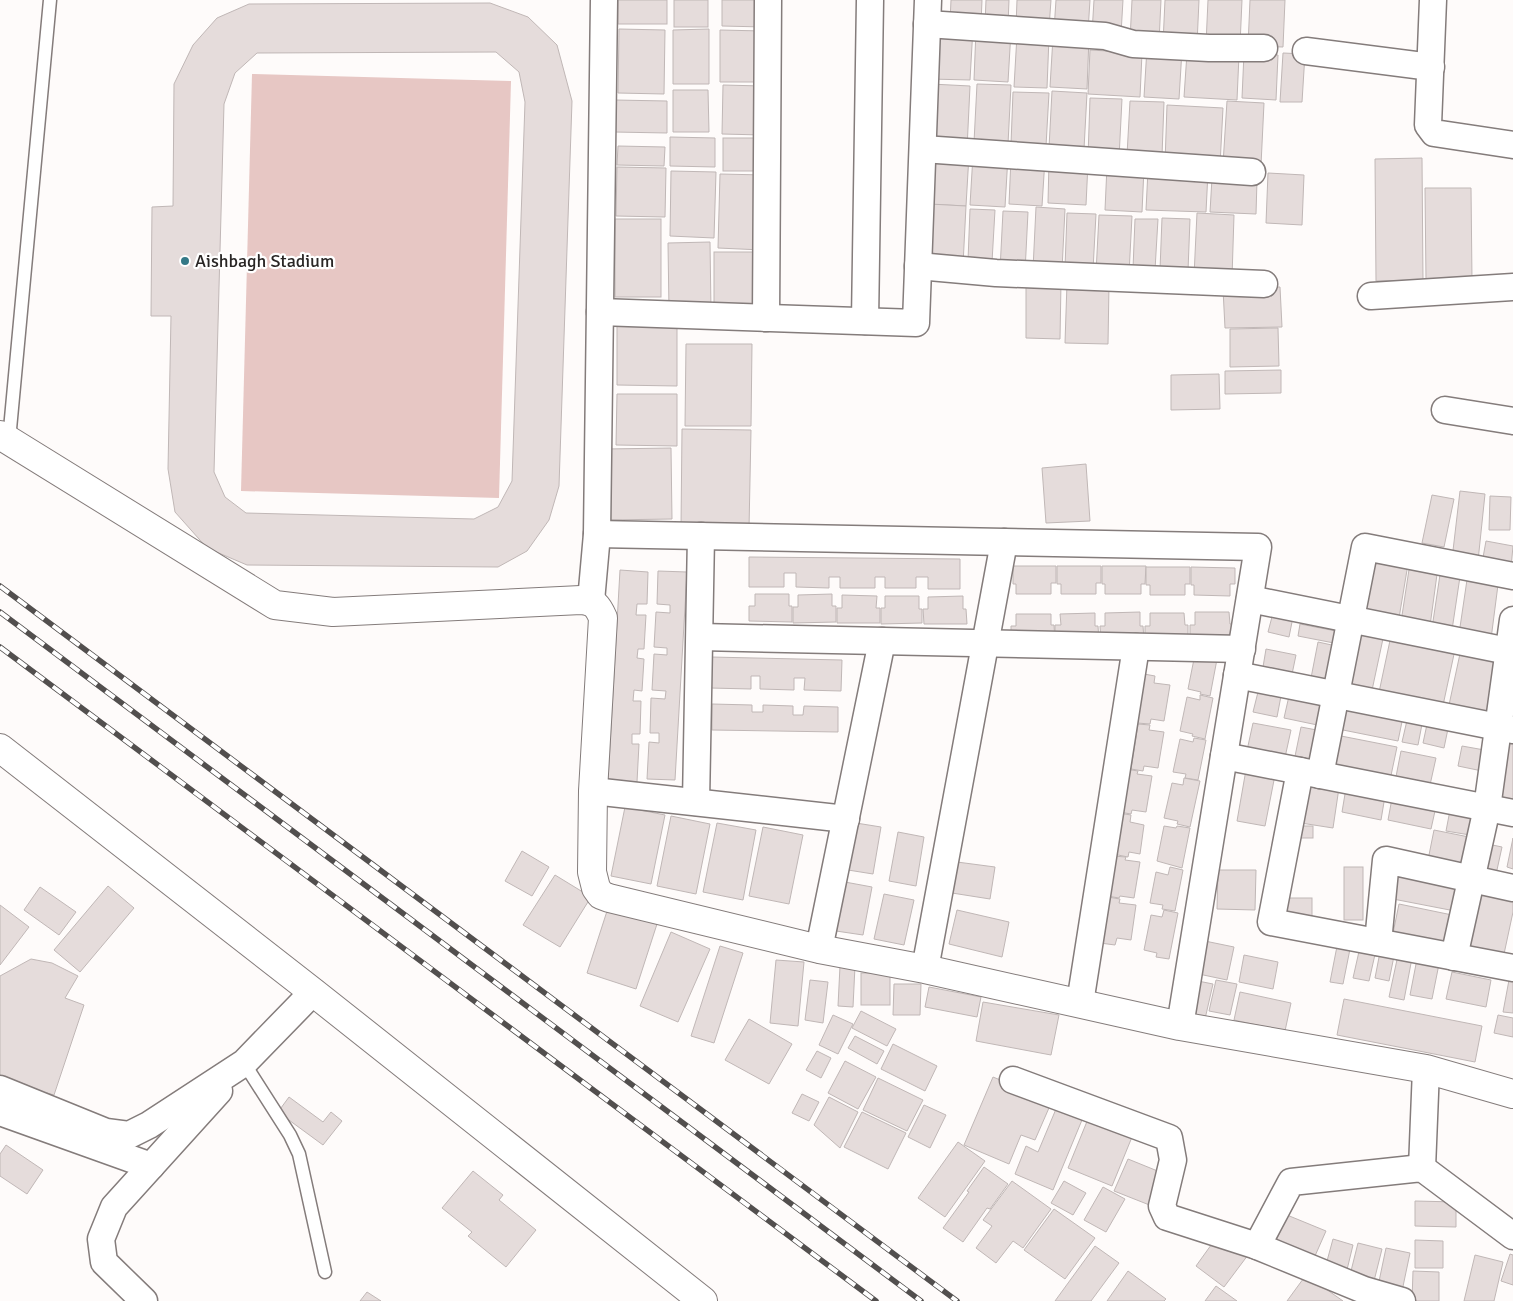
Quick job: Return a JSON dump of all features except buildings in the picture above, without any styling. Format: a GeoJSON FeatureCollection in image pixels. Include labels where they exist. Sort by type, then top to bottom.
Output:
{"type":"FeatureCollection","features":[{"type":"Feature","properties":{"kind":"main road"},"geometry":{"type":"LineString","coordinates":[[5,437],[274,605],[333,612],[591,601],[598,608],[603,618],[593,791],[592,872],[596,888],[601,895],[619,902],[819,949],[925,969],[1180,1026],[1426,1069],[1513,1094]]}},
{"type":"Feature","properties":{"kind":"main road"},"geometry":{"type":"LineString","coordinates":[[0,748],[313,992],[703,1301]]}},
{"type":"Feature","properties":{"kind":"street"},"geometry":{"type":"LineString","coordinates":[[591,601],[597,534],[604,0]]}},
{"type":"Feature","properties":{"kind":"street"},"geometry":{"type":"LineString","coordinates":[[766,318],[768,0]]}},
{"type":"Feature","properties":{"kind":"street"},"geometry":{"type":"LineString","coordinates":[[865,321],[870,0]]}},
{"type":"Feature","properties":{"kind":"street"},"geometry":{"type":"LineString","coordinates":[[1434,0],[1428,126],[1430,130],[1513,145]]}},
{"type":"Feature","properties":{"kind":"street"},"geometry":{"type":"LineString","coordinates":[[600,312],[916,323],[928,12],[1105,36],[1133,44],[1209,48],[1264,48]]}},
{"type":"Feature","properties":{"kind":"street"},"geometry":{"type":"LineString","coordinates":[[1306,51],[1430,67]]}},
{"type":"Feature","properties":{"kind":"street"},"geometry":{"type":"LineString","coordinates":[[923,149],[1252,172]]}},
{"type":"Feature","properties":{"kind":"street"},"geometry":{"type":"LineString","coordinates":[[918,266],[1023,274],[1264,284]]}},
{"type":"Feature","properties":{"kind":"street"},"geometry":{"type":"LineString","coordinates":[[1371,296],[1513,287]]}},
{"type":"Feature","properties":{"kind":"street"},"geometry":{"type":"LineString","coordinates":[[1445,410],[1513,421]]}},
{"type":"Feature","properties":{"kind":"street"},"geometry":{"type":"LineString","coordinates":[[597,534],[1258,547],[1180,1026]]}},
{"type":"Feature","properties":{"kind":"street"},"geometry":{"type":"LineString","coordinates":[[696,802],[701,536]]}},
{"type":"Feature","properties":{"kind":"street"},"geometry":{"type":"LineString","coordinates":[[925,969],[1004,542]]}},
{"type":"Feature","properties":{"kind":"street"},"geometry":{"type":"LineString","coordinates":[[1513,576],[1366,547],[1336,694],[1310,773],[1271,922],[1513,968]]}},
{"type":"Feature","properties":{"kind":"street"},"geometry":{"type":"LineString","coordinates":[[1250,599],[1511,651]]}},
{"type":"Feature","properties":{"kind":"street"},"geometry":{"type":"LineString","coordinates":[[1454,957],[1506,728],[1513,620]]}},
{"type":"Feature","properties":{"kind":"street"},"geometry":{"type":"LineString","coordinates":[[700,637],[1242,649]]}},
{"type":"Feature","properties":{"kind":"street"},"geometry":{"type":"LineString","coordinates":[[819,949],[882,641]]}},
{"type":"Feature","properties":{"kind":"street"},"geometry":{"type":"LineString","coordinates":[[1080,1003],[1136,647]]}},
{"type":"Feature","properties":{"kind":"street"},"geometry":{"type":"LineString","coordinates":[[1237,675],[1506,728]]}},
{"type":"Feature","properties":{"kind":"street"},"geometry":{"type":"LineString","coordinates":[[1224,756],[1513,813]]}},
{"type":"Feature","properties":{"kind":"street"},"geometry":{"type":"LineString","coordinates":[[593,791],[846,819]]}},
{"type":"Feature","properties":{"kind":"street"},"geometry":{"type":"LineString","coordinates":[[1378,942],[1386,860],[1513,888]]}},
{"type":"Feature","properties":{"kind":"street"},"geometry":{"type":"LineString","coordinates":[[144,1301],[104,1262],[101,1239],[114,1208],[244,1063],[313,992]]}},
{"type":"Feature","properties":{"kind":"street"},"geometry":{"type":"LineString","coordinates":[[0,1089],[106,1132],[129,1135],[149,1125],[244,1063]]}},
{"type":"Feature","properties":{"kind":"street"},"geometry":{"type":"LineString","coordinates":[[1422,1168],[1426,1069]]}},
{"type":"Feature","properties":{"kind":"street"},"geometry":{"type":"LineString","coordinates":[[1013,1080],[1169,1138],[1173,1160],[1162,1206],[1167,1217],[1257,1246],[1360,1295],[1402,1301]]}},
{"type":"Feature","properties":{"kind":"street"},"geometry":{"type":"LineString","coordinates":[[0,1112],[151,1166]]}},
{"type":"Feature","properties":{"kind":"street"},"geometry":{"type":"LineString","coordinates":[[1257,1246],[1291,1182],[1422,1168],[1513,1236]]}},
{"type":"Feature","properties":{"kind":"lane"},"geometry":{"type":"LineString","coordinates":[[5,437],[50,0]]}},
{"type":"Feature","properties":{"kind":"lane"},"geometry":{"type":"LineString","coordinates":[[244,1063],[290,1135],[299,1154],[325,1272]]}},
{"type":"Feature","properties":{"kind":"shaded area"},"geometry":{"type":"Polygon","coordinates":[[[252,74],[511,81],[499,498],[241,491],[252,74]]]}},
{"type":"Feature","properties":{"kind":"railway"},"geometry":{"type":"LineString","coordinates":[[0,586],[957,1301]]}},
{"type":"Feature","properties":{"kind":"railway"},"geometry":{"type":"LineString","coordinates":[[0,612],[921,1301]]}},
{"type":"Feature","properties":{"kind":"railway"},"geometry":{"type":"LineString","coordinates":[[0,647],[876,1301]]}},
{"type":"Feature","properties":{"kind":"place","name":"Aishbagh Stadium"},"geometry":{"type":"Point","coordinates":[185,261]}}]}
